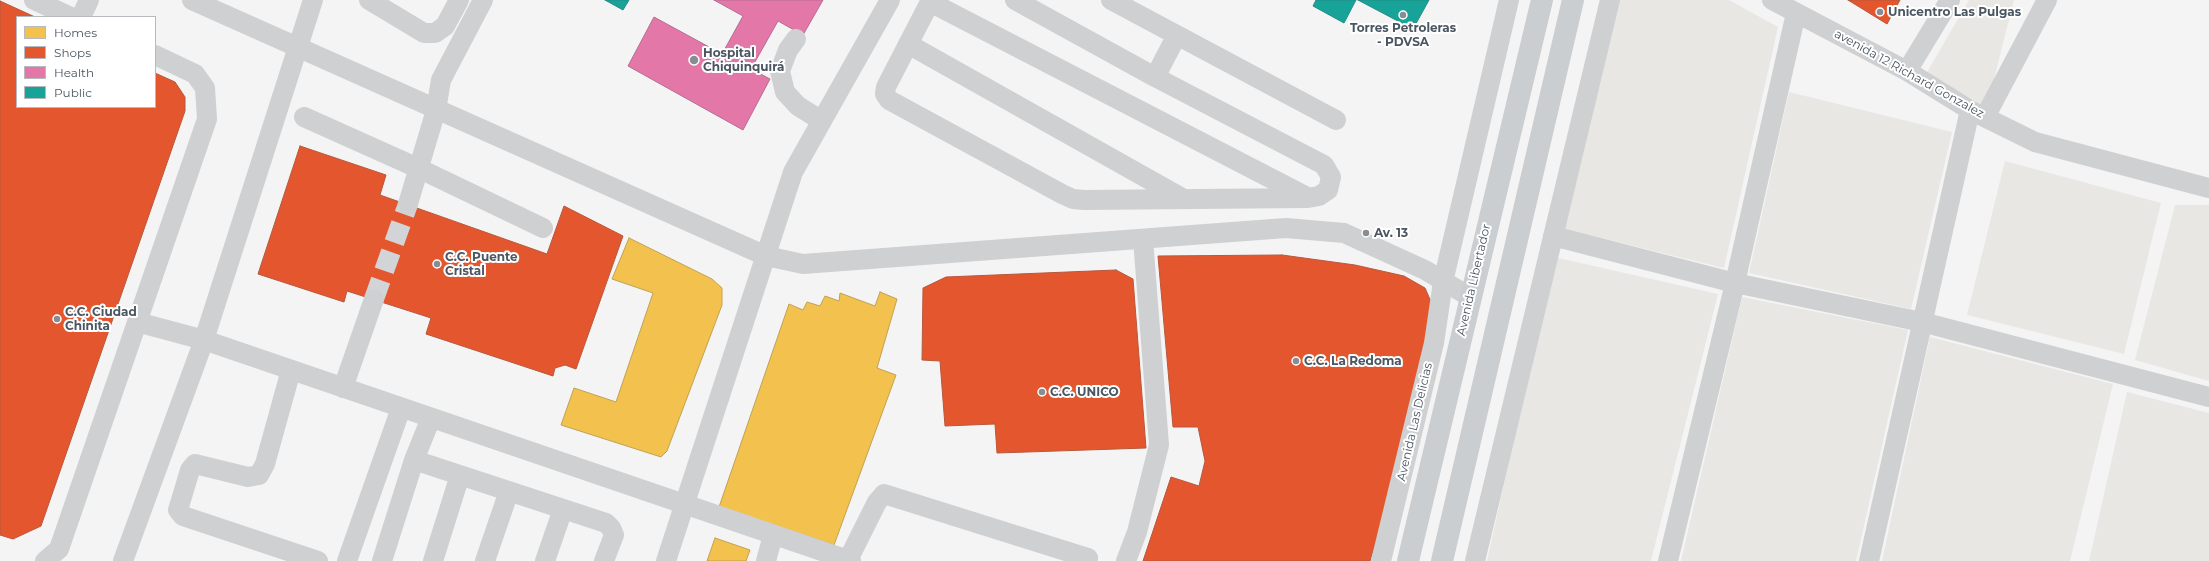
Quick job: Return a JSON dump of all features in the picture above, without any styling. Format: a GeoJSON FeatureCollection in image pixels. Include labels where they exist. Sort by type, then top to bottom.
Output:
{"type":"FeatureCollection","features":[{"type":"Feature","properties":{"kind":"main road","name":"Avenida Libertador"},"geometry":{"type":"LineString","coordinates":[[1408,561],[1542,0]]}},
{"type":"Feature","properties":{"kind":"main road"},"geometry":{"type":"LineString","coordinates":[[1442,561],[1573,0]]}},
{"type":"Feature","properties":{"kind":"street"},"geometry":{"type":"LineString","coordinates":[[34,0],[69,16]]}},
{"type":"Feature","properties":{"kind":"street"},"geometry":{"type":"LineString","coordinates":[[81,16],[89,0]]}},
{"type":"Feature","properties":{"kind":"street"},"geometry":{"type":"LineString","coordinates":[[192,0],[766,256],[803,264],[1286,228],[1344,233],[1425,270],[1470,297]]}},
{"type":"Feature","properties":{"kind":"street"},"geometry":{"type":"LineString","coordinates":[[122,561],[204,340],[312,0]]}},
{"type":"Feature","properties":{"kind":"street"},"geometry":{"type":"LineString","coordinates":[[369,0],[424,33],[435,33],[445,26],[459,0]]}},
{"type":"Feature","properties":{"kind":"street"},"geometry":{"type":"LineString","coordinates":[[408,204],[420,169],[436,110],[441,80],[483,0]]}},
{"type":"Feature","properties":{"kind":"street"},"geometry":{"type":"LineString","coordinates":[[436,110],[496,0]]}},
{"type":"Feature","properties":{"kind":"street"},"geometry":{"type":"LineString","coordinates":[[666,561],[793,172],[890,0]]}},
{"type":"Feature","properties":{"kind":"street"},"geometry":{"type":"LineString","coordinates":[[1015,0],[1155,77],[1324,165],[1331,177],[1328,190],[1319,196],[1308,198],[1073,199],[889,100],[885,94],[886,87],[931,1],[1308,198]]}},
{"type":"Feature","properties":{"kind":"street"},"geometry":{"type":"LineString","coordinates":[[1111,0],[1336,120]]}},
{"type":"Feature","properties":{"kind":"street","name":"Avenida Las Delicias"},"geometry":{"type":"LineString","coordinates":[[1381,561],[1434,343],[1443,282],[1509,0]]}},
{"type":"Feature","properties":{"kind":"street"},"geometry":{"type":"LineString","coordinates":[[1475,561],[1610,0]]}},
{"type":"Feature","properties":{"kind":"street","name":"avenida 12 Richard Gonzalez"},"geometry":{"type":"LineString","coordinates":[[1772,0],[1907,71],[1977,113],[2035,142],[2209,188]]}},
{"type":"Feature","properties":{"kind":"street"},"geometry":{"type":"LineString","coordinates":[[1907,71],[1950,0]]}},
{"type":"Feature","properties":{"kind":"street"},"geometry":{"type":"LineString","coordinates":[[1869,561],[1922,322],[1977,113],[2047,0]]}},
{"type":"Feature","properties":{"kind":"street"},"geometry":{"type":"LineString","coordinates":[[1668,561],[1735,283],[1796,13]]}},
{"type":"Feature","properties":{"kind":"street"},"geometry":{"type":"LineString","coordinates":[[1155,77],[1177,35]]}},
{"type":"Feature","properties":{"kind":"street"},"geometry":{"type":"LineString","coordinates":[[796,39],[788,50],[780,71],[785,92],[798,106],[822,121]]}},
{"type":"Feature","properties":{"kind":"street"},"geometry":{"type":"LineString","coordinates":[[908,44],[1182,199]]}},
{"type":"Feature","properties":{"kind":"street"},"geometry":{"type":"LineString","coordinates":[[45,561],[59,550],[207,119],[205,88],[196,74],[156,55]]}},
{"type":"Feature","properties":{"kind":"street"},"geometry":{"type":"LineString","coordinates":[[304,117],[420,169],[543,228]]}},
{"type":"Feature","properties":{"kind":"street"},"geometry":{"type":"LineString","coordinates":[[1553,236],[1735,283],[1922,322],[2209,397]]}},
{"type":"Feature","properties":{"kind":"street"},"geometry":{"type":"LineString","coordinates":[[1126,561],[1137,532],[1159,445],[1144,239]]}},
{"type":"Feature","properties":{"kind":"street"},"geometry":{"type":"LineString","coordinates":[[343,388],[374,299]]}},
{"type":"Feature","properties":{"kind":"street"},"geometry":{"type":"LineString","coordinates":[[137,322],[204,340],[850,561],[877,502],[884,494],[1088,558]]}},
{"type":"Feature","properties":{"kind":"street"},"geometry":{"type":"LineString","coordinates":[[291,370],[265,464],[259,475],[248,476],[195,464],[190,470],[178,510],[183,516],[318,561]]}},
{"type":"Feature","properties":{"kind":"street"},"geometry":{"type":"LineString","coordinates":[[346,561],[401,408]]}},
{"type":"Feature","properties":{"kind":"street"},"geometry":{"type":"LineString","coordinates":[[382,561],[414,460],[431,418]]}},
{"type":"Feature","properties":{"kind":"street"},"geometry":{"type":"LineString","coordinates":[[414,460],[606,523],[612,528],[614,535],[604,561]]}},
{"type":"Feature","properties":{"kind":"street"},"geometry":{"type":"LineString","coordinates":[[433,561],[460,475]]}},
{"type":"Feature","properties":{"kind":"street"},"geometry":{"type":"LineString","coordinates":[[485,561],[509,491]]}},
{"type":"Feature","properties":{"kind":"street"},"geometry":{"type":"LineString","coordinates":[[545,561],[563,509]]}},
{"type":"Feature","properties":{"kind":"street"},"geometry":{"type":"LineString","coordinates":[[766,561],[773,535]]}},
{"type":"Feature","properties":{"kind":"shaded area"},"geometry":{"type":"Polygon","coordinates":[[[1615,0],[1729,0],[1778,27],[1724,268],[1564,229],[1615,0]]]}},
{"type":"Feature","properties":{"kind":"shaded area"},"geometry":{"type":"Polygon","coordinates":[[[1969,0],[2014,0],[1987,107],[1926,74],[1969,0]]]}},
{"type":"Feature","properties":{"kind":"shaded area"},"geometry":{"type":"Polygon","coordinates":[[[1789,92],[1952,132],[1911,309],[1749,273],[1789,92]]]}},
{"type":"Feature","properties":{"kind":"shaded area"},"geometry":{"type":"Polygon","coordinates":[[[2005,161],[2161,203],[2124,354],[1967,315],[2005,161]]]}},
{"type":"Feature","properties":{"kind":"shaded area"},"geometry":{"type":"Polygon","coordinates":[[[2175,205],[2209,205],[2209,381],[2135,360],[2175,205]]]}},
{"type":"Feature","properties":{"kind":"shaded area"},"geometry":{"type":"Polygon","coordinates":[[[1554,257],[1718,294],[1651,561],[1487,561],[1554,257]]]}},
{"type":"Feature","properties":{"kind":"shaded area"},"geometry":{"type":"Polygon","coordinates":[[[1742,297],[1908,330],[1856,561],[1681,561],[1742,297]]]}},
{"type":"Feature","properties":{"kind":"shaded area"},"geometry":{"type":"Polygon","coordinates":[[[1930,337],[2113,384],[2070,561],[1882,561],[1930,337]]]}},
{"type":"Feature","properties":{"kind":"shaded area"},"geometry":{"type":"Polygon","coordinates":[[[2127,392],[2209,413],[2209,561],[2089,561],[2127,392]]]}},
{"type":"Feature","properties":{"kind":"building: Homes"},"geometry":{"type":"Polygon","coordinates":[[[629,238],[712,279],[722,288],[722,305],[667,451],[661,457],[561,425],[574,388],[616,402],[653,293],[612,279],[629,238]]]}},
{"type":"Feature","properties":{"kind":"building: Homes"},"geometry":{"type":"Polygon","coordinates":[[[880,292],[897,299],[877,368],[896,375],[834,545],[719,507],[789,304],[803,310],[807,302],[820,306],[825,296],[839,301],[840,293],[875,306],[880,292]]]}},
{"type":"Feature","properties":{"kind":"building: Homes"},"geometry":{"type":"Polygon","coordinates":[[[715,538],[750,550],[746,561],[707,561],[715,538]]]}},
{"type":"Feature","properties":{"kind":"building: Shops","name":"Unicentro Las Pulgas"},"geometry":{"type":"Polygon","coordinates":[[[1848,0],[1900,0],[1887,24],[1848,0]]]}},
{"type":"Feature","properties":{"kind":"building: Shops","name":"C.C. Ciudad Chinita"},"geometry":{"type":"Polygon","coordinates":[[[0,1],[33,16],[16,16],[16,108],[156,108],[156,73],[175,82],[185,97],[185,111],[41,526],[13,539],[0,535],[0,1]]]}},
{"type":"Feature","properties":{"kind":"building: Shops","name":"C.C. Puente Cristal"},"geometry":{"type":"Polygon","coordinates":[[[300,146],[386,175],[380,195],[547,254],[564,206],[623,236],[576,369],[565,365],[555,368],[553,376],[426,334],[431,318],[347,291],[344,302],[258,274],[300,146]]]}},
{"type":"Feature","properties":{"kind":"building: Shops","name":"C.C. La Redoma"},"geometry":{"type":"Polygon","coordinates":[[[1282,255],[1355,265],[1404,276],[1425,288],[1436,313],[1416,409],[1370,561],[1143,561],[1171,477],[1199,486],[1205,461],[1198,427],[1173,427],[1158,256],[1282,255]]]}},
{"type":"Feature","properties":{"kind":"building: Shops","name":"C.C. UNICO"},"geometry":{"type":"Polygon","coordinates":[[[1116,270],[1133,279],[1146,448],[997,453],[995,424],[945,426],[940,361],[922,360],[923,288],[946,277],[1116,270]]]}},
{"type":"Feature","properties":{"kind":"building: Health","name":"Hospital Chiquinquirá"},"geometry":{"type":"Polygon","coordinates":[[[714,0],[823,0],[803,35],[778,21],[751,69],[770,79],[743,130],[628,66],[654,17],[722,54],[743,16],[714,0]]]}},
{"type":"Feature","properties":{"kind":"building: Public"},"geometry":{"type":"Polygon","coordinates":[[[605,0],[629,0],[623,10],[605,0]]]}},
{"type":"Feature","properties":{"kind":"building: Public","name":"Torres Petroleras - PDVSA"},"geometry":{"type":"Polygon","coordinates":[[[1316,0],[1356,0],[1344,23],[1313,6],[1316,0]]]}},
{"type":"Feature","properties":{"kind":"building: Public","name":"Torres Petroleras - PDVSA"},"geometry":{"type":"Polygon","coordinates":[[[1358,0],[1429,0],[1413,29],[1358,0]]]}},
{"type":"Feature","properties":{"kind":"tunnel"},"geometry":{"type":"LineString","coordinates":[[374,299],[408,204]]}},
{"type":"Feature","properties":{"kind":"place","name":"Unicentro Las Pulgas"},"geometry":{"type":"Point","coordinates":[1880,12]}},
{"type":"Feature","properties":{"kind":"place","name":"Torres Petroleras - PDVSA"},"geometry":{"type":"Point","coordinates":[1403,15]}},
{"type":"Feature","properties":{"kind":"place","name":"Hospital Chiquinquirá"},"geometry":{"type":"Point","coordinates":[694,60]}},
{"type":"Feature","properties":{"kind":"place","name":"Av. 13"},"geometry":{"type":"Point","coordinates":[1366,233]}},
{"type":"Feature","properties":{"kind":"place","name":"C.C. Puente Cristal"},"geometry":{"type":"Point","coordinates":[437,264]}},
{"type":"Feature","properties":{"kind":"place","name":"C.C. Ciudad Chinita"},"geometry":{"type":"Point","coordinates":[57,319]}},
{"type":"Feature","properties":{"kind":"place","name":"C.C. La Redoma"},"geometry":{"type":"Point","coordinates":[1296,361]}},
{"type":"Feature","properties":{"kind":"place","name":"C.C. UNICO"},"geometry":{"type":"Point","coordinates":[1042,392]}}]}
